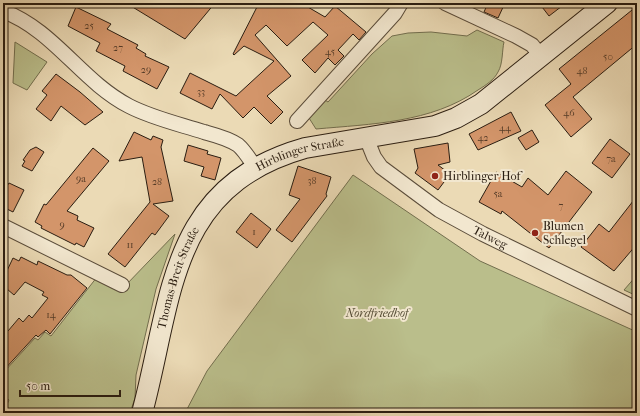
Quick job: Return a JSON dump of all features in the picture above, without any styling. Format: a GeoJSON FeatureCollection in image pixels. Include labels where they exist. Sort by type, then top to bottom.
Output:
{"type":"FeatureCollection","features":[{"type":"Feature","properties":{"kind":"main road","name":"Hirblinger Straße"},"geometry":{"type":"LineString","coordinates":[[255,167],[276,157],[305,148],[435,126],[456,118],[481,104],[607,3]]}},
{"type":"Feature","properties":{"kind":"main road","name":"Thomas-Breit-Straße"},"geometry":{"type":"LineString","coordinates":[[142,413],[169,295],[178,264],[191,236],[207,209],[233,182],[255,167]]}},
{"type":"Feature","properties":{"kind":"street"},"geometry":{"type":"LineString","coordinates":[[297,121],[390,18],[401,3]]}},
{"type":"Feature","properties":{"kind":"street"},"geometry":{"type":"LineString","coordinates":[[445,3],[516,36],[532,45],[541,56]]}},
{"type":"Feature","properties":{"kind":"street","name":"Hirblinger Straße"},"geometry":{"type":"LineString","coordinates":[[3,11],[44,34],[87,77],[114,98],[150,115],[223,138],[238,145],[255,167]]}},
{"type":"Feature","properties":{"kind":"street","name":"Talweg"},"geometry":{"type":"LineString","coordinates":[[366,137],[374,157],[381,167],[439,210],[483,234],[637,309]]}},
{"type":"Feature","properties":{"kind":"street"},"geometry":{"type":"LineString","coordinates":[[3,226],[122,285]]}},
{"type":"Feature","properties":{"kind":"green space"},"geometry":{"type":"Polygon","coordinates":[[[477,30],[504,42],[501,65],[500,69],[490,82],[460,101],[421,116],[379,123],[316,129],[309,118],[325,100],[328,102],[372,54],[392,36],[408,33],[431,32],[467,36],[477,30]]]}},
{"type":"Feature","properties":{"kind":"green space"},"geometry":{"type":"Polygon","coordinates":[[[15,42],[47,62],[27,90],[13,83],[15,42]]]}},
{"type":"Feature","properties":{"kind":"green space","name":"Nordfriedhof"},"geometry":{"type":"Polygon","coordinates":[[[353,175],[480,261],[637,332],[637,413],[185,413],[207,371],[353,175]]]}},
{"type":"Feature","properties":{"kind":"green space"},"geometry":{"type":"Polygon","coordinates":[[[175,234],[156,289],[136,375],[135,398],[130,413],[3,413],[9,400],[3,394],[3,373],[35,338],[38,340],[45,332],[51,336],[97,277],[125,286],[175,234]]]}},
{"type":"Feature","properties":{"kind":"green space"},"geometry":{"type":"Polygon","coordinates":[[[637,275],[637,296],[624,290],[637,275]]]}},
{"type":"Feature","properties":{"kind":"building"},"geometry":{"type":"Polygon","coordinates":[[[126,3],[215,3],[185,39],[126,3]]]}},
{"type":"Feature","properties":{"kind":"building"},"geometry":{"type":"Polygon","coordinates":[[[259,3],[301,3],[325,17],[335,6],[366,32],[359,40],[353,34],[338,50],[344,56],[335,65],[328,58],[315,73],[302,60],[328,35],[313,22],[287,46],[266,25],[255,35],[291,76],[267,96],[283,112],[271,124],[254,107],[243,118],[220,94],[212,109],[180,93],[190,73],[236,96],[274,61],[244,46],[234,55],[233,54],[259,3]]]}},
{"type":"Feature","properties":{"kind":"building"},"geometry":{"type":"Polygon","coordinates":[[[488,3],[505,3],[498,18],[484,12],[488,3]]]}},
{"type":"Feature","properties":{"kind":"building"},"geometry":{"type":"Polygon","coordinates":[[[539,3],[566,3],[549,16],[539,3]]]}},
{"type":"Feature","properties":{"kind":"building"},"geometry":{"type":"Polygon","coordinates":[[[637,6],[637,44],[573,97],[592,119],[571,137],[545,105],[571,84],[559,69],[637,6]]]}},
{"type":"Feature","properties":{"kind":"building"},"geometry":{"type":"Polygon","coordinates":[[[76,7],[111,24],[107,29],[138,45],[136,48],[146,54],[145,56],[169,67],[157,89],[123,71],[125,66],[96,51],[100,43],[68,26],[76,7]]]}},
{"type":"Feature","properties":{"kind":"building"},"geometry":{"type":"Polygon","coordinates":[[[56,74],[103,112],[85,125],[61,106],[51,121],[36,109],[47,95],[42,91],[56,74]]]}},
{"type":"Feature","properties":{"kind":"building"},"geometry":{"type":"Polygon","coordinates":[[[511,112],[521,131],[478,150],[469,134],[511,112]]]}},
{"type":"Feature","properties":{"kind":"building"},"geometry":{"type":"Polygon","coordinates":[[[532,130],[539,142],[526,150],[518,138],[532,130]]]}},
{"type":"Feature","properties":{"kind":"building"},"geometry":{"type":"Polygon","coordinates":[[[134,132],[151,140],[153,136],[163,140],[161,147],[173,201],[153,204],[169,216],[155,235],[152,233],[125,267],[108,254],[150,202],[142,157],[119,161],[134,132]]]}},
{"type":"Feature","properties":{"kind":"building"},"geometry":{"type":"Polygon","coordinates":[[[610,139],[630,154],[612,178],[592,163],[610,139]]]}},
{"type":"Feature","properties":{"kind":"building"},"geometry":{"type":"Polygon","coordinates":[[[448,143],[450,162],[438,165],[450,174],[438,190],[415,173],[418,168],[414,149],[448,143]]]}},
{"type":"Feature","properties":{"kind":"building"},"geometry":{"type":"Polygon","coordinates":[[[188,145],[208,151],[207,154],[221,158],[215,180],[201,176],[204,167],[184,161],[188,145]]]}},
{"type":"Feature","properties":{"kind":"building"},"geometry":{"type":"Polygon","coordinates":[[[36,147],[44,152],[32,171],[22,166],[25,161],[23,160],[30,150],[36,147]]]}},
{"type":"Feature","properties":{"kind":"building"},"geometry":{"type":"Polygon","coordinates":[[[93,148],[109,161],[67,211],[78,216],[77,220],[94,228],[84,247],[76,243],[75,245],[41,228],[42,226],[35,222],[44,204],[46,205],[93,148]]]}},
{"type":"Feature","properties":{"kind":"building"},"geometry":{"type":"Polygon","coordinates":[[[298,166],[331,177],[326,194],[327,196],[292,242],[276,230],[300,199],[289,195],[298,166]]]}},
{"type":"Feature","properties":{"kind":"building"},"geometry":{"type":"Polygon","coordinates":[[[566,171],[592,192],[549,248],[502,211],[501,214],[479,202],[496,172],[522,187],[528,178],[548,195],[566,171]]]}},
{"type":"Feature","properties":{"kind":"building"},"geometry":{"type":"Polygon","coordinates":[[[9,183],[24,190],[13,212],[3,207],[3,192],[9,183]]]}},
{"type":"Feature","properties":{"kind":"building"},"geometry":{"type":"Polygon","coordinates":[[[637,196],[637,244],[614,271],[581,247],[599,224],[609,232],[637,196]]]}},
{"type":"Feature","properties":{"kind":"building"},"geometry":{"type":"Polygon","coordinates":[[[251,213],[271,229],[257,248],[236,232],[251,213]]]}},
{"type":"Feature","properties":{"kind":"building"},"geometry":{"type":"Polygon","coordinates":[[[21,257],[37,265],[38,261],[67,275],[71,275],[87,288],[50,334],[46,330],[38,337],[36,335],[3,371],[3,327],[8,331],[19,318],[23,322],[29,315],[32,318],[48,298],[42,295],[44,292],[25,282],[14,295],[7,289],[4,277],[13,258],[19,261],[21,257]]]}},
{"type":"Feature","properties":{"kind":"place","name":"Hirblinger Hof"},"geometry":{"type":"Point","coordinates":[435,176]}},
{"type":"Feature","properties":{"kind":"place","name":"Blumen Schlegel"},"geometry":{"type":"Point","coordinates":[535,233]}}]}
